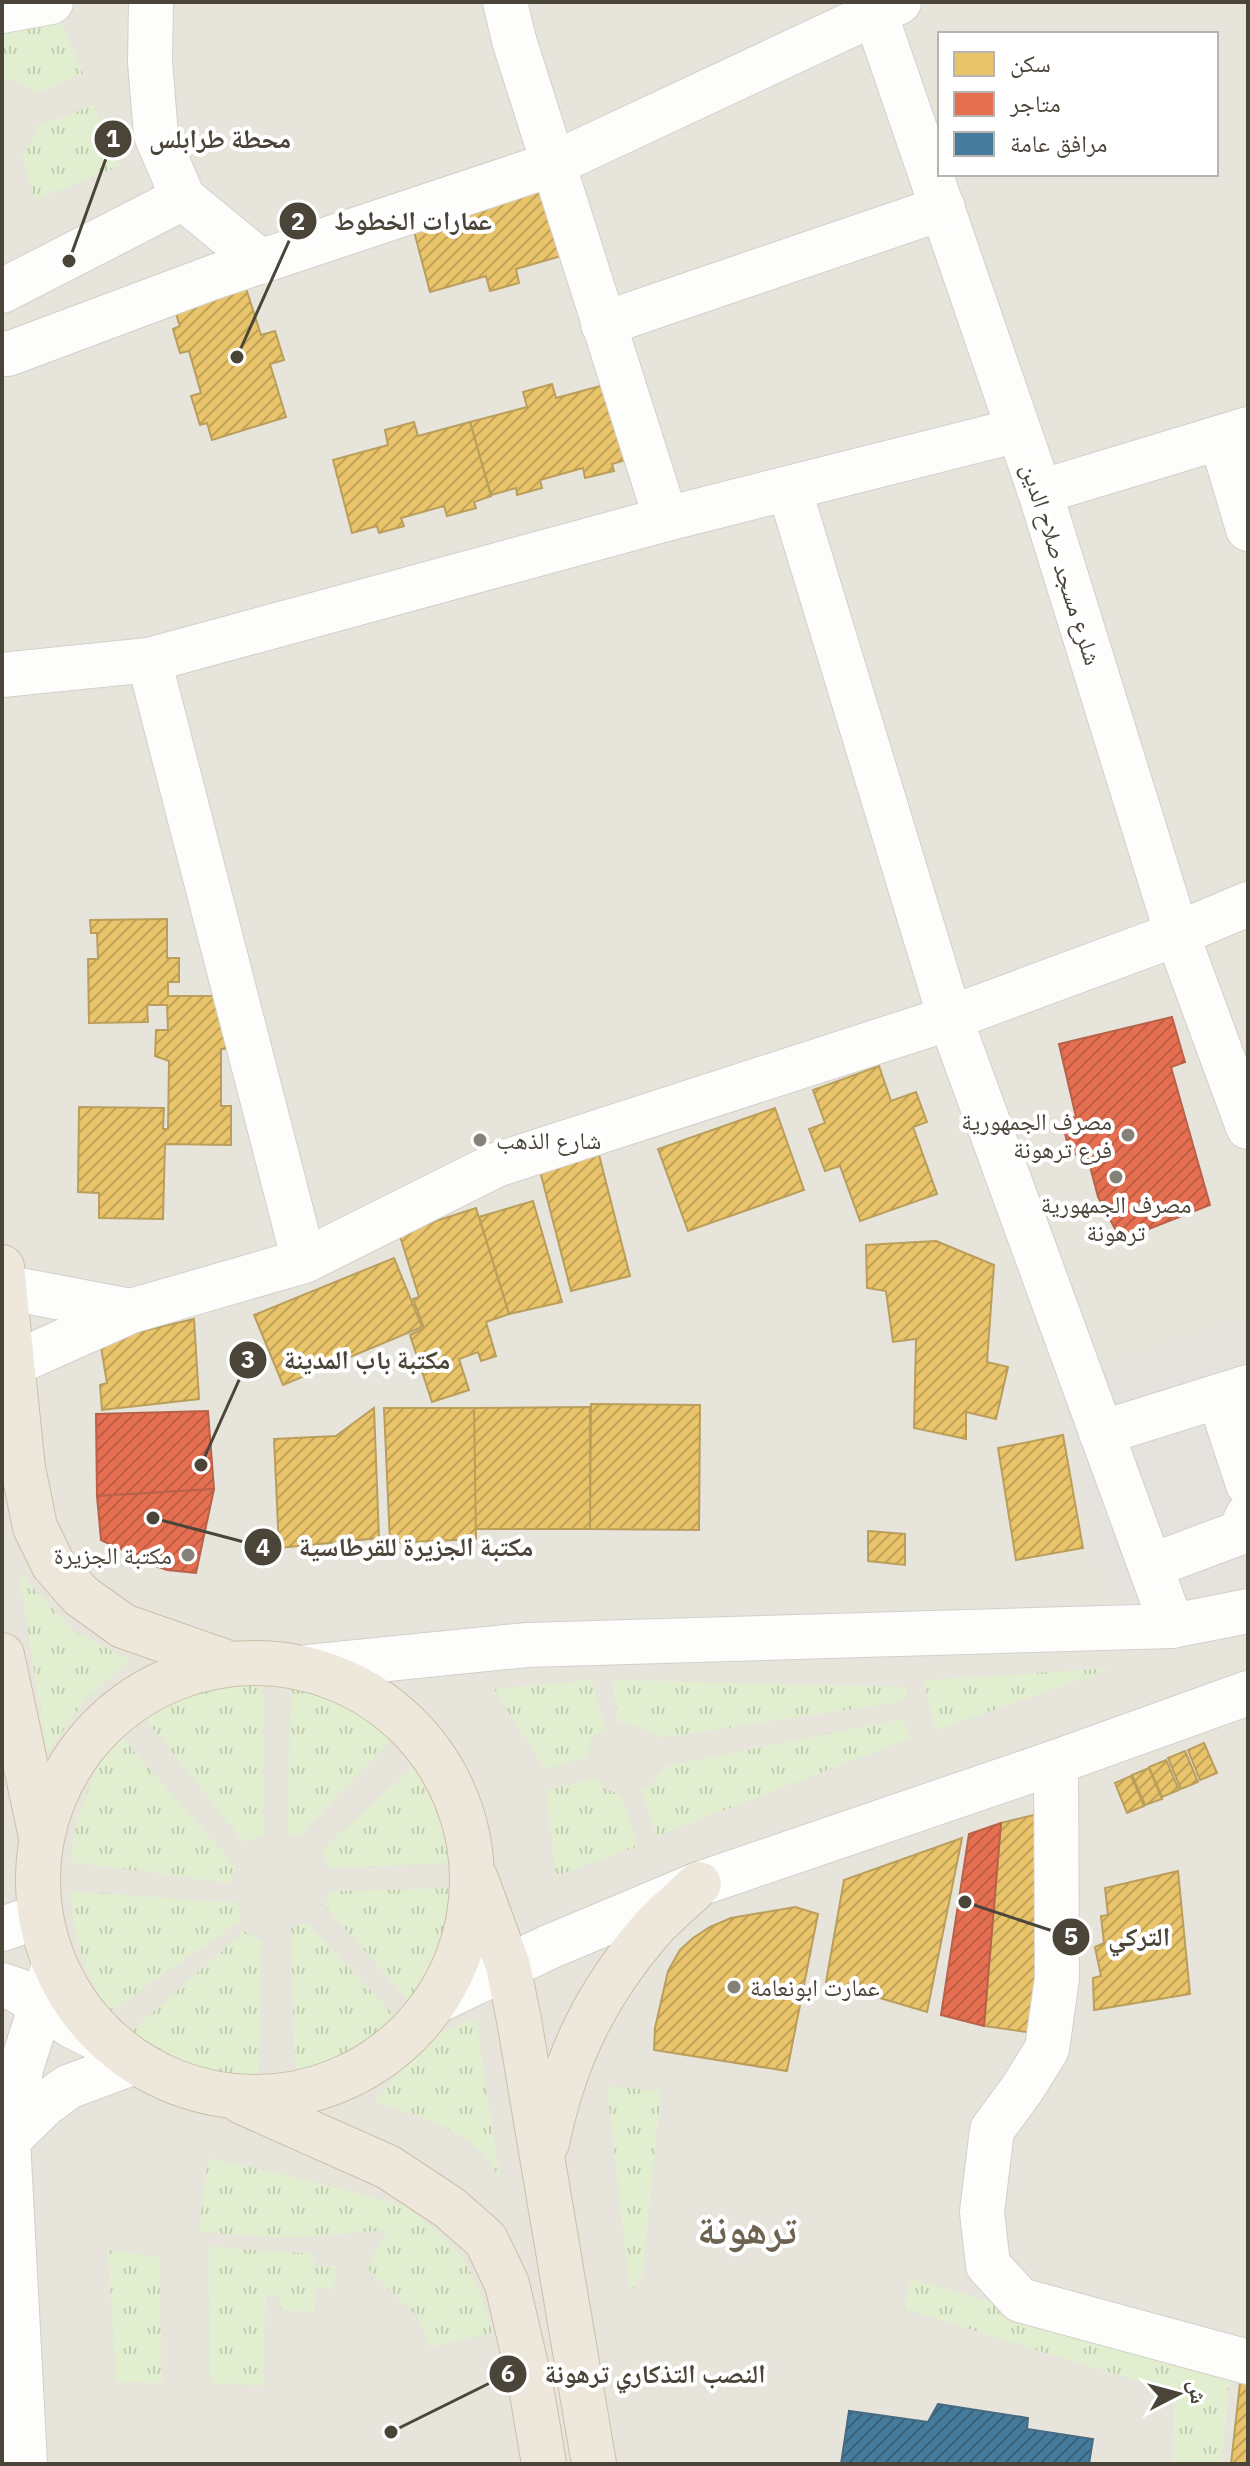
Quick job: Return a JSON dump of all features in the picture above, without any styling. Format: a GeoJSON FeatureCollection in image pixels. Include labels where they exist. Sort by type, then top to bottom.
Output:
{"type":"FeatureCollection","features":[{"type":"Feature","properties":{"kind":"highway"},"geometry":{"type":"LineString","coordinates":[[3,1277],[23,1468],[35,1527],[53,1564],[80,1595],[123,1626],[226,1662],[308,1667],[360,1687],[406,1721],[441,1765],[464,1817],[474,1873],[508,1966],[594,2464]]}},
{"type":"Feature","properties":{"kind":"highway"},"geometry":{"type":"LineString","coordinates":[[2,1655],[41,1837]]}},
{"type":"Feature","properties":{"kind":"highway"},"geometry":{"type":"LineString","coordinates":[[226,1662],[162,1681],[106,1719],[64,1773],[41,1837],[37,1877],[21,1922],[47,1948],[47,1985],[80,2010],[124,2054],[151,2072],[191,2088],[233,2097],[388,2167],[450,2208],[486,2240],[507,2284],[531,2387],[544,2464]]}},
{"type":"Feature","properties":{"kind":"highway"},"geometry":{"type":"LineString","coordinates":[[233,2097],[292,2096],[348,2078],[398,2045],[437,2001],[465,1939],[474,1873]]}},
{"type":"Feature","properties":{"kind":"highway"},"geometry":{"type":"LineString","coordinates":[[543,2161],[557,2097],[580,2037],[612,1980],[652,1929],[699,1884]]}},
{"type":"Feature","properties":{"kind":"street"},"geometry":{"type":"LineString","coordinates":[[2,11],[51,2]]}},
{"type":"Feature","properties":{"kind":"street"},"geometry":{"type":"LineString","coordinates":[[151,2],[150,62],[156,135],[183,198],[261,262]]}},
{"type":"Feature","properties":{"kind":"street"},"geometry":{"type":"LineString","coordinates":[[505,2],[514,40],[666,519]]}},
{"type":"Feature","properties":{"kind":"street"},"geometry":{"type":"LineString","coordinates":[[4,357],[211,278],[553,164],[883,6]]}},
{"type":"Feature","properties":{"kind":"street","name":"شلرع مسجد صلاح الدين"},"geometry":{"type":"LineString","coordinates":[[883,6],[943,208],[1040,492],[1177,934],[1243,1099]]}},
{"type":"Feature","properties":{"kind":"street"},"geometry":{"type":"LineString","coordinates":[[2,291],[183,198]]}},
{"type":"Feature","properties":{"kind":"street"},"geometry":{"type":"LineString","coordinates":[[603,324],[943,208]]}},
{"type":"Feature","properties":{"kind":"street"},"geometry":{"type":"LineString","coordinates":[[2,675],[149,660],[666,519],[1018,430]]}},
{"type":"Feature","properties":{"kind":"street"},"geometry":{"type":"LineString","coordinates":[[1040,492],[1234,434],[1248,529]]}},
{"type":"Feature","properties":{"kind":"street"},"geometry":{"type":"LineString","coordinates":[[789,488],[950,1018],[1172,1626]]}},
{"type":"Feature","properties":{"kind":"street"},"geometry":{"type":"LineString","coordinates":[[149,660],[304,1261]]}},
{"type":"Feature","properties":{"kind":"street"},"geometry":{"type":"LineString","coordinates":[[13,1364],[131,1311],[304,1261],[496,1165],[950,1018],[1177,934],[1248,904]]}},
{"type":"Feature","properties":{"kind":"street"},"geometry":{"type":"LineString","coordinates":[[3,1277],[131,1311]]}},
{"type":"Feature","properties":{"kind":"street"},"geometry":{"type":"LineString","coordinates":[[1101,1433],[1233,1392],[1248,1484]]}},
{"type":"Feature","properties":{"kind":"street"},"geometry":{"type":"LineString","coordinates":[[1151,1566],[1239,1533],[1248,1515]]}},
{"type":"Feature","properties":{"kind":"street"},"geometry":{"type":"LineString","coordinates":[[308,1667],[527,1645],[1172,1626],[1248,1611]]}},
{"type":"Feature","properties":{"kind":"street"},"geometry":{"type":"LineString","coordinates":[[437,2001],[508,1966],[699,1884],[1248,1693]]}},
{"type":"Feature","properties":{"kind":"street"},"geometry":{"type":"LineString","coordinates":[[1056,1762],[1057,1978],[1047,2049],[992,2130],[982,2212],[988,2265],[1020,2300],[1248,2362]]}},
{"type":"Feature","properties":{"kind":"street"},"geometry":{"type":"LineString","coordinates":[[2,1985],[17,1990],[47,1985],[22,2065],[8,2140]]}},
{"type":"Feature","properties":{"kind":"street"},"geometry":{"type":"LineString","coordinates":[[8,2140],[45,2104],[124,2054]]}},
{"type":"Feature","properties":{"kind":"street"},"geometry":{"type":"LineString","coordinates":[[2,2089],[8,2140],[25,2464]]}},
{"type":"Feature","properties":{"kind":"shaded area"},"geometry":{"type":"Polygon","coordinates":[[[2,2],[1248,2],[1248,2464],[2,2464],[2,2]]]}},
{"type":"Feature","properties":{"kind":"shaded area"},"geometry":{"type":"Polygon","coordinates":[[[1248,1320],[1248,1592],[1113,1603],[1059,1384],[1248,1320]]]}},
{"type":"Feature","properties":{"kind":"green space"},"geometry":{"type":"Polygon","coordinates":[[[61,21],[83,74],[35,94],[22,82],[2,79],[2,34],[61,21]]]}},
{"type":"Feature","properties":{"kind":"green space"},"geometry":{"type":"Polygon","coordinates":[[[93,105],[120,166],[35,200],[22,156],[37,133],[36,124],[45,124],[93,105]]]}},
{"type":"Feature","properties":{"kind":"green space"},"geometry":{"type":"Polygon","coordinates":[[[19,1573],[75,1632],[130,1660],[85,1700],[47,1754],[19,1573]]]}},
{"type":"Feature","properties":{"kind":"green space"},"geometry":{"type":"Polygon","coordinates":[[[1113,1668],[935,1731],[924,1680],[1113,1668]]]}},
{"type":"Feature","properties":{"kind":"green space"},"geometry":{"type":"Polygon","coordinates":[[[263,1678],[263,1836],[243,1842],[141,1713],[213,1679],[263,1678]]]}},
{"type":"Feature","properties":{"kind":"green space"},"geometry":{"type":"Polygon","coordinates":[[[592,1680],[605,1729],[591,1737],[588,1757],[545,1769],[494,1689],[592,1680]]]}},
{"type":"Feature","properties":{"kind":"green space"},"geometry":{"type":"Polygon","coordinates":[[[613,1680],[907,1687],[905,1701],[660,1738],[644,1729],[617,1721],[613,1680]]]}},
{"type":"Feature","properties":{"kind":"green space"},"geometry":{"type":"Polygon","coordinates":[[[308,1683],[359,1697],[376,1712],[394,1737],[298,1837],[287,1835],[291,1684],[308,1683]]]}},
{"type":"Feature","properties":{"kind":"green space"},"geometry":{"type":"Polygon","coordinates":[[[903,1719],[911,1738],[657,1836],[640,1789],[652,1786],[667,1766],[903,1719]]]}},
{"type":"Feature","properties":{"kind":"green space"},"geometry":{"type":"Polygon","coordinates":[[[120,1735],[236,1867],[230,1883],[70,1862],[75,1827],[83,1802],[102,1755],[120,1735]]]}},
{"type":"Feature","properties":{"kind":"green space"},"geometry":{"type":"Polygon","coordinates":[[[433,1754],[449,1780],[465,1822],[462,1863],[330,1868],[321,1851],[425,1756],[433,1754]]]}},
{"type":"Feature","properties":{"kind":"green space"},"geometry":{"type":"Polygon","coordinates":[[[597,1777],[605,1789],[621,1795],[638,1846],[556,1876],[546,1791],[597,1777]]]}},
{"type":"Feature","properties":{"kind":"green space"},"geometry":{"type":"Polygon","coordinates":[[[461,1888],[460,1920],[452,1952],[438,1975],[409,2001],[324,1905],[332,1891],[461,1888]]]}},
{"type":"Feature","properties":{"kind":"green space"},"geometry":{"type":"Polygon","coordinates":[[[70,1891],[238,1903],[240,1921],[109,2012],[81,1954],[70,1891]]]}},
{"type":"Feature","properties":{"kind":"green space"},"geometry":{"type":"Polygon","coordinates":[[[307,1923],[402,2024],[341,2069],[297,2080],[291,1927],[307,1923]]]}},
{"type":"Feature","properties":{"kind":"green space"},"geometry":{"type":"Polygon","coordinates":[[[244,1931],[261,1942],[258,2086],[222,2083],[184,2073],[125,2037],[244,1931]]]}},
{"type":"Feature","properties":{"kind":"green space"},"geometry":{"type":"Polygon","coordinates":[[[476,2019],[500,2180],[483,2153],[459,2135],[417,2116],[373,2103],[435,2033],[476,2019]]]}},
{"type":"Feature","properties":{"kind":"green space"},"geometry":{"type":"Polygon","coordinates":[[[607,2086],[661,2091],[642,2276],[630,2293],[607,2086]]]}},
{"type":"Feature","properties":{"kind":"green space"},"geometry":{"type":"Polygon","coordinates":[[[208,2158],[406,2206],[464,2259],[481,2293],[492,2333],[430,2347],[418,2317],[366,2267],[389,2230],[289,2238],[199,2232],[208,2158]]]}},
{"type":"Feature","properties":{"kind":"green space"},"geometry":{"type":"Polygon","coordinates":[[[209,2246],[312,2253],[315,2267],[337,2266],[333,2290],[316,2287],[314,2312],[280,2310],[279,2295],[266,2295],[263,2386],[210,2383],[209,2246]]]}},
{"type":"Feature","properties":{"kind":"green space"},"geometry":{"type":"Polygon","coordinates":[[[108,2250],[159,2257],[162,2383],[116,2382],[108,2250]]]}},
{"type":"Feature","properties":{"kind":"green space"},"geometry":{"type":"Polygon","coordinates":[[[911,2279],[1230,2369],[1222,2464],[1173,2464],[1174,2392],[904,2309],[911,2279]]]}},
{"type":"Feature","properties":{"kind":"building: سكن"},"geometry":{"type":"Polygon","coordinates":[[[548,179],[568,254],[516,269],[519,283],[490,291],[486,276],[430,292],[411,220],[548,179]]]}},
{"type":"Feature","properties":{"kind":"building: سكن"},"geometry":{"type":"Polygon","coordinates":[[[243,279],[261,335],[275,331],[284,360],[270,364],[286,417],[212,440],[207,423],[200,425],[191,396],[201,393],[189,351],[180,353],[173,329],[180,326],[172,302],[243,279]]]}},
{"type":"Feature","properties":{"kind":"building: سكن"},"geometry":{"type":"Polygon","coordinates":[[[552,384],[556,398],[608,384],[629,459],[612,464],[614,471],[585,478],[583,468],[540,480],[542,488],[517,495],[516,488],[491,495],[470,422],[527,407],[523,392],[552,384]]]}},
{"type":"Feature","properties":{"kind":"building: سكن"},"geometry":{"type":"Polygon","coordinates":[[[414,422],[418,436],[470,422],[491,496],[474,502],[476,508],[447,516],[444,506],[401,518],[404,526],[379,533],[377,526],[352,533],[333,460],[388,445],[385,430],[414,422]]]}},
{"type":"Feature","properties":{"kind":"building: سكن"},"geometry":{"type":"Polygon","coordinates":[[[167,919],[167,958],[179,958],[179,982],[168,982],[168,996],[235,996],[235,1049],[221,1049],[221,1106],[231,1106],[231,1145],[165,1144],[163,1219],[99,1218],[99,1193],[78,1192],[79,1107],[164,1108],[163,1129],[168,1129],[169,1061],[155,1056],[156,1030],[168,1030],[167,1005],[147,1005],[148,1022],[89,1023],[88,959],[98,959],[97,933],[91,933],[90,920],[167,919]]]}},
{"type":"Feature","properties":{"kind":"building: سكن"},"geometry":{"type":"Polygon","coordinates":[[[879,1066],[891,1101],[916,1092],[927,1122],[913,1127],[937,1194],[860,1221],[840,1166],[825,1171],[809,1129],[825,1123],[813,1090],[879,1066]]]}},
{"type":"Feature","properties":{"kind":"building: سكن"},"geometry":{"type":"Polygon","coordinates":[[[775,1108],[804,1190],[688,1231],[658,1149],[775,1108]]]}},
{"type":"Feature","properties":{"kind":"building: سكن"},"geometry":{"type":"Polygon","coordinates":[[[598,1151],[630,1276],[571,1291],[539,1167],[598,1151]]]}},
{"type":"Feature","properties":{"kind":"building: سكن"},"geometry":{"type":"Polygon","coordinates":[[[533,1201],[562,1302],[509,1314],[479,1217],[533,1201]]]}},
{"type":"Feature","properties":{"kind":"building: سكن"},"geometry":{"type":"Polygon","coordinates":[[[476,1208],[509,1314],[486,1322],[496,1356],[481,1361],[478,1352],[459,1359],[469,1390],[432,1402],[410,1335],[424,1328],[413,1299],[419,1297],[399,1233],[476,1208]]]}},
{"type":"Feature","properties":{"kind":"building: سكن"},"geometry":{"type":"Polygon","coordinates":[[[936,1241],[994,1265],[987,1362],[1008,1367],[996,1419],[966,1412],[966,1439],[914,1428],[916,1339],[893,1342],[886,1291],[867,1288],[866,1245],[936,1241]]]}},
{"type":"Feature","properties":{"kind":"building: سكن"},"geometry":{"type":"Polygon","coordinates":[[[394,1258],[422,1327],[283,1385],[254,1315],[394,1258]]]}},
{"type":"Feature","properties":{"kind":"building: سكن"},"geometry":{"type":"Polygon","coordinates":[[[194,1319],[199,1399],[102,1410],[100,1385],[107,1383],[100,1341],[194,1319]]]}},
{"type":"Feature","properties":{"kind":"building: سكن"},"geometry":{"type":"Polygon","coordinates":[[[591,1404],[700,1405],[699,1530],[590,1529],[591,1404]]]}},
{"type":"Feature","properties":{"kind":"building: سكن"},"geometry":{"type":"Polygon","coordinates":[[[590,1407],[590,1529],[475,1529],[474,1408],[590,1407]]]}},
{"type":"Feature","properties":{"kind":"building: سكن"},"geometry":{"type":"Polygon","coordinates":[[[374,1408],[379,1538],[279,1548],[274,1439],[336,1436],[374,1408]]]}},
{"type":"Feature","properties":{"kind":"building: سكن"},"geometry":{"type":"Polygon","coordinates":[[[384,1408],[474,1408],[476,1539],[390,1543],[384,1408]]]}},
{"type":"Feature","properties":{"kind":"building: سكن"},"geometry":{"type":"Polygon","coordinates":[[[1063,1435],[1083,1548],[1016,1560],[998,1448],[1063,1435]]]}},
{"type":"Feature","properties":{"kind":"building: سكن"},"geometry":{"type":"Polygon","coordinates":[[[868,1531],[905,1534],[905,1565],[868,1561],[868,1531]]]}},
{"type":"Feature","properties":{"kind":"building: سكن"},"geometry":{"type":"Polygon","coordinates":[[[1204,1743],[1217,1773],[1200,1780],[1188,1750],[1204,1743]]]}},
{"type":"Feature","properties":{"kind":"building: سكن"},"geometry":{"type":"Polygon","coordinates":[[[1185,1751],[1198,1782],[1181,1789],[1168,1758],[1185,1751]]]}},
{"type":"Feature","properties":{"kind":"building: سكن"},"geometry":{"type":"Polygon","coordinates":[[[1166,1760],[1179,1790],[1162,1797],[1149,1767],[1166,1760]]]}},
{"type":"Feature","properties":{"kind":"building: سكن"},"geometry":{"type":"Polygon","coordinates":[[[1149,1768],[1162,1799],[1145,1805],[1132,1775],[1149,1768]]]}},
{"type":"Feature","properties":{"kind":"building: سكن"},"geometry":{"type":"Polygon","coordinates":[[[1131,1776],[1144,1806],[1127,1813],[1115,1783],[1131,1776]]]}},
{"type":"Feature","properties":{"kind":"building: سكن"},"geometry":{"type":"Polygon","coordinates":[[[1042,1813],[1040,2034],[984,2026],[1001,1823],[1042,1813]]]}},
{"type":"Feature","properties":{"kind":"building: سكن"},"geometry":{"type":"Polygon","coordinates":[[[962,1838],[927,2012],[826,1982],[844,1880],[962,1838]]]}},
{"type":"Feature","properties":{"kind":"building: سكن"},"geometry":{"type":"Polygon","coordinates":[[[1178,1871],[1190,1994],[1094,2010],[1093,1978],[1101,1976],[1095,1947],[1104,1943],[1101,1916],[1108,1915],[1105,1888],[1178,1871]]]}},
{"type":"Feature","properties":{"kind":"building: سكن","name":"عمارت ابونعامة"},"geometry":{"type":"Polygon","coordinates":[[[795,1907],[818,1914],[787,2071],[654,2050],[655,2028],[668,1971],[680,1950],[710,1927],[731,1918],[795,1907]]]}},
{"type":"Feature","properties":{"kind":"building: سكن"},"geometry":{"type":"Polygon","coordinates":[[[1240,2383],[1248,2383],[1248,2464],[1231,2464],[1240,2383]]]}},
{"type":"Feature","properties":{"kind":"building: متاجر","name":"مصرف الجمهورية فرع ترهونة"},"geometry":{"type":"Polygon","coordinates":[[[1172,1017],[1185,1062],[1171,1067],[1210,1205],[1121,1240],[1098,1197],[1086,1151],[1070,1156],[1062,1119],[1076,1117],[1059,1044],[1172,1017]]]}},
{"type":"Feature","properties":{"kind":"building: متاجر"},"geometry":{"type":"Polygon","coordinates":[[[208,1411],[214,1489],[97,1496],[96,1414],[208,1411]]]}},
{"type":"Feature","properties":{"kind":"building: متاجر"},"geometry":{"type":"Polygon","coordinates":[[[214,1489],[196,1573],[167,1570],[101,1540],[97,1496],[214,1489]]]}},
{"type":"Feature","properties":{"kind":"building: متاجر"},"geometry":{"type":"Polygon","coordinates":[[[1001,1823],[984,2026],[941,2015],[969,1834],[1001,1823]]]}},
{"type":"Feature","properties":{"kind":"building: مرافق عامة"},"geometry":{"type":"Polygon","coordinates":[[[938,2404],[1028,2418],[1027,2429],[1093,2439],[1089,2464],[841,2464],[849,2411],[928,2422],[938,2404]]]}},
{"type":"Feature","properties":{"kind":"place","name":"محطة طرابلس"},"geometry":{"type":"Point","coordinates":[69,261]}},
{"type":"Feature","properties":{"kind":"place","name":"عمارات الخطوط"},"geometry":{"type":"Point","coordinates":[237,357]}},
{"type":"Feature","properties":{"kind":"place","name":"مصرف الجمهورية فرع ترهونة"},"geometry":{"type":"Point","coordinates":[1128,1135]}},
{"type":"Feature","properties":{"kind":"place","name":"شارع الذهب"},"geometry":{"type":"Point","coordinates":[480,1140]}},
{"type":"Feature","properties":{"kind":"place","name":"مصرف الجمهورية ترهونة"},"geometry":{"type":"Point","coordinates":[1116,1177]}},
{"type":"Feature","properties":{"kind":"place","name":"مكتبة باب المدينة"},"geometry":{"type":"Point","coordinates":[201,1465]}},
{"type":"Feature","properties":{"kind":"place","name":"مكتبة الجزيرة للقرطاسية"},"geometry":{"type":"Point","coordinates":[153,1518]}},
{"type":"Feature","properties":{"kind":"place","name":"مكتبة الجزيرة"},"geometry":{"type":"Point","coordinates":[188,1555]}},
{"type":"Feature","properties":{"kind":"place","name":"التركي"},"geometry":{"type":"Point","coordinates":[965,1902]}},
{"type":"Feature","properties":{"kind":"place","name":"عمارت ابونعامة"},"geometry":{"type":"Point","coordinates":[734,1987]}},
{"type":"Feature","properties":{"kind":"place","name":"النصب التذكاري ترهونة"},"geometry":{"type":"Point","coordinates":[391,2432]}},
{"type":"Feature","properties":{"kind":"district","name":"ترهونة"},"geometry":{"type":"Point","coordinates":[747,2229]}}]}
